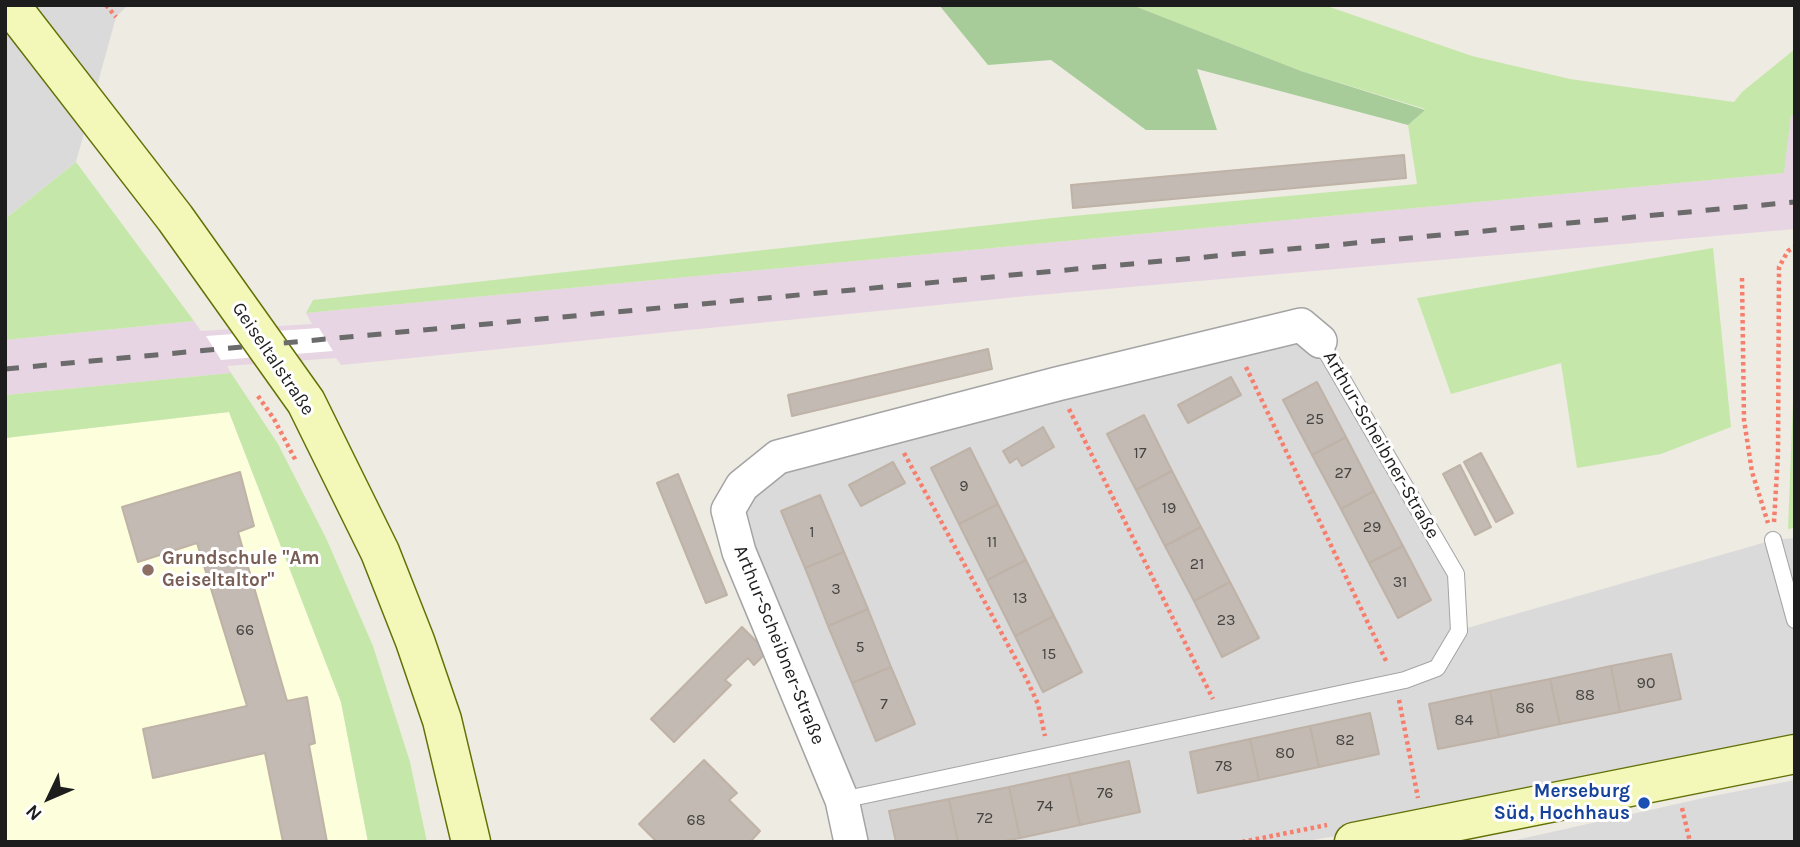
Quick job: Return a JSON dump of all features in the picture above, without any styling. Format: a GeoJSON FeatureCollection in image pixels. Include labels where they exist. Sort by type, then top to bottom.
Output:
{"type":"FeatureCollection","features":[{"type":"Feature","properties":{"kind":"street","name":"Geiseltalstraße"},"geometry":{"type":"LineString","coordinates":[[10,5],[175,218],[306,402],[380,552],[415,641],[442,720],[471,842]]}},
{"type":"Feature","properties":{"kind":"street","name":"Arthur-Scheibner-Straße"},"geometry":{"type":"LineString","coordinates":[[851,842],[842,800],[739,552],[728,510],[742,486],[778,457],[1057,384],[1301,325],[1320,341]]}},
{"type":"Feature","properties":{"kind":"street"},"geometry":{"type":"LineString","coordinates":[[1354,842],[1795,754]]}},
{"type":"Feature","properties":{"kind":"lane","name":"Arthur-Scheibner-Straße"},"geometry":{"type":"LineString","coordinates":[[842,800],[1396,682],[1437,668],[1460,631],[1456,574],[1320,341]]}},
{"type":"Feature","properties":{"kind":"lane"},"geometry":{"type":"LineString","coordinates":[[1773,540],[1795,620]]}},
{"type":"Feature","properties":{"kind":"path"},"geometry":{"type":"LineString","coordinates":[[106,5],[117,17]]}},
{"type":"Feature","properties":{"kind":"path"},"geometry":{"type":"LineString","coordinates":[[1773,540],[1778,454],[1779,267],[1788,251],[1795,247]]}},
{"type":"Feature","properties":{"kind":"path"},"geometry":{"type":"LineString","coordinates":[[1742,278],[1744,420],[1752,472],[1773,540]]}},
{"type":"Feature","properties":{"kind":"path"},"geometry":{"type":"LineString","coordinates":[[1233,341],[1396,682],[1424,828]]}},
{"type":"Feature","properties":{"kind":"path"},"geometry":{"type":"LineString","coordinates":[[1057,384],[1222,719]]}},
{"type":"Feature","properties":{"kind":"path"},"geometry":{"type":"LineString","coordinates":[[253,387],[274,419],[299,467]]}},
{"type":"Feature","properties":{"kind":"path"},"geometry":{"type":"LineString","coordinates":[[890,428],[1027,680],[1038,704],[1049,756]]}},
{"type":"Feature","properties":{"kind":"shaded area"},"geometry":{"type":"Polygon","coordinates":[[[5,5],[128,5],[116,17],[76,162],[5,219],[5,5]]]}},
{"type":"Feature","properties":{"kind":"shaded area"},"geometry":{"type":"Polygon","coordinates":[[[1791,115],[1795,115],[1795,229],[1027,296],[341,365],[336,358],[227,366],[231,373],[5,395],[5,340],[194,321],[201,331],[312,324],[306,313],[1783,173],[1791,115]]]}},
{"type":"Feature","properties":{"kind":"shaded area"},"geometry":{"type":"Polygon","coordinates":[[[1301,325],[1456,574],[1460,630],[1773,540],[1795,538],[1795,754],[1302,842],[857,842],[728,510],[778,457],[1301,325]]]}},
{"type":"Feature","properties":{"kind":"shaded area","name":"Grundschule \"Am Geiseltaltor\""},"geometry":{"type":"Polygon","coordinates":[[[229,412],[341,702],[368,842],[5,842],[5,438],[229,412]]]}},
{"type":"Feature","properties":{"kind":"shaded area"},"geometry":{"type":"Polygon","coordinates":[[[1795,780],[1795,842],[1507,842],[1708,797],[1795,780]]]}},
{"type":"Feature","properties":{"kind":"green space"},"geometry":{"type":"Polygon","coordinates":[[[939,5],[1132,5],[1301,71],[1425,110],[1408,125],[1197,69],[1217,130],[1146,130],[1051,60],[988,65],[939,5]]]}},
{"type":"Feature","properties":{"kind":"green space"},"geometry":{"type":"Polygon","coordinates":[[[1132,5],[1324,5],[1472,56],[1570,79],[1734,102],[1742,92],[1795,49],[1795,115],[1791,115],[1784,173],[306,313],[313,300],[1062,217],[1417,184],[1408,125],[1425,109],[1301,71],[1132,5]]]}},
{"type":"Feature","properties":{"kind":"green space"},"geometry":{"type":"Polygon","coordinates":[[[76,162],[194,321],[5,340],[5,219],[76,162]]]}},
{"type":"Feature","properties":{"kind":"green space"},"geometry":{"type":"Polygon","coordinates":[[[1713,248],[1731,427],[1661,454],[1577,468],[1561,363],[1451,394],[1417,298],[1713,248]]]}},
{"type":"Feature","properties":{"kind":"green space"},"geometry":{"type":"Polygon","coordinates":[[[1795,349],[1795,528],[1788,529],[1795,349]]]}},
{"type":"Feature","properties":{"kind":"green space"},"geometry":{"type":"Polygon","coordinates":[[[231,373],[278,444],[326,538],[373,646],[410,762],[427,842],[368,842],[341,702],[229,412],[5,438],[5,395],[231,373]]]}},
{"type":"Feature","properties":{"kind":"pier"},"geometry":{"type":"Polygon","coordinates":[[[319,328],[333,351],[221,360],[206,336],[319,328]]]}},
{"type":"Feature","properties":{"kind":"building"},"geometry":{"type":"Polygon","coordinates":[[[1404,155],[1406,178],[1073,208],[1071,185],[1404,155]]]}},
{"type":"Feature","properties":{"kind":"building"},"geometry":{"type":"Polygon","coordinates":[[[988,349],[992,369],[792,416],[788,395],[988,349]]]}},
{"type":"Feature","properties":{"kind":"building"},"geometry":{"type":"Polygon","coordinates":[[[1231,377],[1241,395],[1188,423],[1178,405],[1231,377]]]}},
{"type":"Feature","properties":{"kind":"building"},"geometry":{"type":"Polygon","coordinates":[[[1317,382],[1346,437],[1312,455],[1283,400],[1317,382]]]}},
{"type":"Feature","properties":{"kind":"building"},"geometry":{"type":"Polygon","coordinates":[[[1144,415],[1172,471],[1136,490],[1107,434],[1144,415]]]}},
{"type":"Feature","properties":{"kind":"building"},"geometry":{"type":"Polygon","coordinates":[[[1043,427],[1054,447],[1022,466],[1017,458],[1010,463],[1003,451],[1043,427]]]}},
{"type":"Feature","properties":{"kind":"building"},"geometry":{"type":"Polygon","coordinates":[[[1346,437],[1374,491],[1341,509],[1312,455],[1346,437]]]}},
{"type":"Feature","properties":{"kind":"building"},"geometry":{"type":"Polygon","coordinates":[[[970,448],[998,504],[959,524],[931,468],[970,448]]]}},
{"type":"Feature","properties":{"kind":"building"},"geometry":{"type":"Polygon","coordinates":[[[1481,453],[1513,513],[1496,522],[1464,462],[1481,453]]]}},
{"type":"Feature","properties":{"kind":"building"},"geometry":{"type":"Polygon","coordinates":[[[893,462],[905,483],[861,506],[849,485],[893,462]]]}},
{"type":"Feature","properties":{"kind":"building"},"geometry":{"type":"Polygon","coordinates":[[[1460,465],[1491,527],[1475,535],[1443,474],[1460,465]]]}},
{"type":"Feature","properties":{"kind":"building"},"geometry":{"type":"Polygon","coordinates":[[[1172,471],[1201,527],[1165,546],[1136,490],[1172,471]]]}},
{"type":"Feature","properties":{"kind":"building"},"geometry":{"type":"Polygon","coordinates":[[[240,472],[254,526],[238,532],[287,701],[307,697],[315,743],[309,745],[327,842],[283,842],[265,753],[153,778],[143,729],[247,706],[197,543],[138,562],[122,507],[240,472]]]}},
{"type":"Feature","properties":{"kind":"building"},"geometry":{"type":"Polygon","coordinates":[[[678,474],[727,595],[706,603],[657,483],[678,474]]]}},
{"type":"Feature","properties":{"kind":"building"},"geometry":{"type":"Polygon","coordinates":[[[1374,491],[1403,546],[1369,563],[1341,509],[1374,491]]]}},
{"type":"Feature","properties":{"kind":"building"},"geometry":{"type":"Polygon","coordinates":[[[820,495],[844,552],[805,568],[781,511],[820,495]]]}},
{"type":"Feature","properties":{"kind":"building"},"geometry":{"type":"Polygon","coordinates":[[[998,504],[1026,560],[987,580],[959,524],[998,504]]]}},
{"type":"Feature","properties":{"kind":"building"},"geometry":{"type":"Polygon","coordinates":[[[1201,527],[1230,582],[1194,601],[1165,546],[1201,527]]]}},
{"type":"Feature","properties":{"kind":"building"},"geometry":{"type":"Polygon","coordinates":[[[1403,546],[1431,600],[1398,618],[1369,563],[1403,546]]]}},
{"type":"Feature","properties":{"kind":"building"},"geometry":{"type":"Polygon","coordinates":[[[844,552],[868,609],[828,626],[805,568],[844,552]]]}},
{"type":"Feature","properties":{"kind":"building"},"geometry":{"type":"Polygon","coordinates":[[[1026,560],[1054,616],[1015,636],[987,580],[1026,560]]]}},
{"type":"Feature","properties":{"kind":"building"},"geometry":{"type":"Polygon","coordinates":[[[1230,582],[1259,638],[1222,657],[1194,601],[1230,582]]]}},
{"type":"Feature","properties":{"kind":"building"},"geometry":{"type":"Polygon","coordinates":[[[868,609],[891,667],[852,683],[828,626],[868,609]]]}},
{"type":"Feature","properties":{"kind":"building"},"geometry":{"type":"Polygon","coordinates":[[[1054,616],[1082,672],[1043,692],[1015,636],[1054,616]]]}},
{"type":"Feature","properties":{"kind":"building"},"geometry":{"type":"Polygon","coordinates":[[[742,627],[767,652],[754,665],[748,658],[725,680],[731,685],[674,742],[651,719],[742,627]]]}},
{"type":"Feature","properties":{"kind":"building"},"geometry":{"type":"Polygon","coordinates":[[[1671,654],[1681,699],[1620,712],[1611,666],[1671,654]]]}},
{"type":"Feature","properties":{"kind":"building"},"geometry":{"type":"Polygon","coordinates":[[[1611,666],[1620,712],[1560,724],[1550,679],[1611,666]]]}},
{"type":"Feature","properties":{"kind":"building"},"geometry":{"type":"Polygon","coordinates":[[[891,667],[915,724],[876,741],[852,683],[891,667]]]}},
{"type":"Feature","properties":{"kind":"building"},"geometry":{"type":"Polygon","coordinates":[[[1550,679],[1560,724],[1499,737],[1490,691],[1550,679]]]}},
{"type":"Feature","properties":{"kind":"building"},"geometry":{"type":"Polygon","coordinates":[[[1490,691],[1499,737],[1438,749],[1429,704],[1490,691]]]}},
{"type":"Feature","properties":{"kind":"building"},"geometry":{"type":"Polygon","coordinates":[[[1370,713],[1379,754],[1319,767],[1310,726],[1370,713]]]}},
{"type":"Feature","properties":{"kind":"building"},"geometry":{"type":"Polygon","coordinates":[[[1310,726],[1319,767],[1259,780],[1250,739],[1310,726]]]}},
{"type":"Feature","properties":{"kind":"building"},"geometry":{"type":"Polygon","coordinates":[[[1250,739],[1259,780],[1198,793],[1190,752],[1250,739]]]}},
{"type":"Feature","properties":{"kind":"building"},"geometry":{"type":"Polygon","coordinates":[[[704,760],[737,793],[729,800],[760,831],[750,842],[657,842],[639,824],[704,760]]]}},
{"type":"Feature","properties":{"kind":"building"},"geometry":{"type":"Polygon","coordinates":[[[1129,761],[1140,812],[1080,825],[1069,774],[1129,761]]]}},
{"type":"Feature","properties":{"kind":"building"},"geometry":{"type":"Polygon","coordinates":[[[1069,774],[1080,825],[1020,838],[1009,787],[1069,774]]]}},
{"type":"Feature","properties":{"kind":"building"},"geometry":{"type":"Polygon","coordinates":[[[1009,787],[1020,838],[1000,842],[958,842],[949,799],[1009,787]]]}},
{"type":"Feature","properties":{"kind":"building"},"geometry":{"type":"Polygon","coordinates":[[[949,799],[958,842],[896,842],[889,811],[949,799]]]}},
{"type":"Feature","properties":{"kind":"railway"},"geometry":{"type":"LineString","coordinates":[[5,369],[1795,202]]}},
{"type":"Feature","properties":{"kind":"place","name":"Grundschule \"Am Geiseltaltor\""},"geometry":{"type":"Point","coordinates":[148,570]}},
{"type":"Feature","properties":{"kind":"place","name":"Merseburg Süd, Hochhaus"},"geometry":{"type":"Point","coordinates":[1644,803]}}]}
